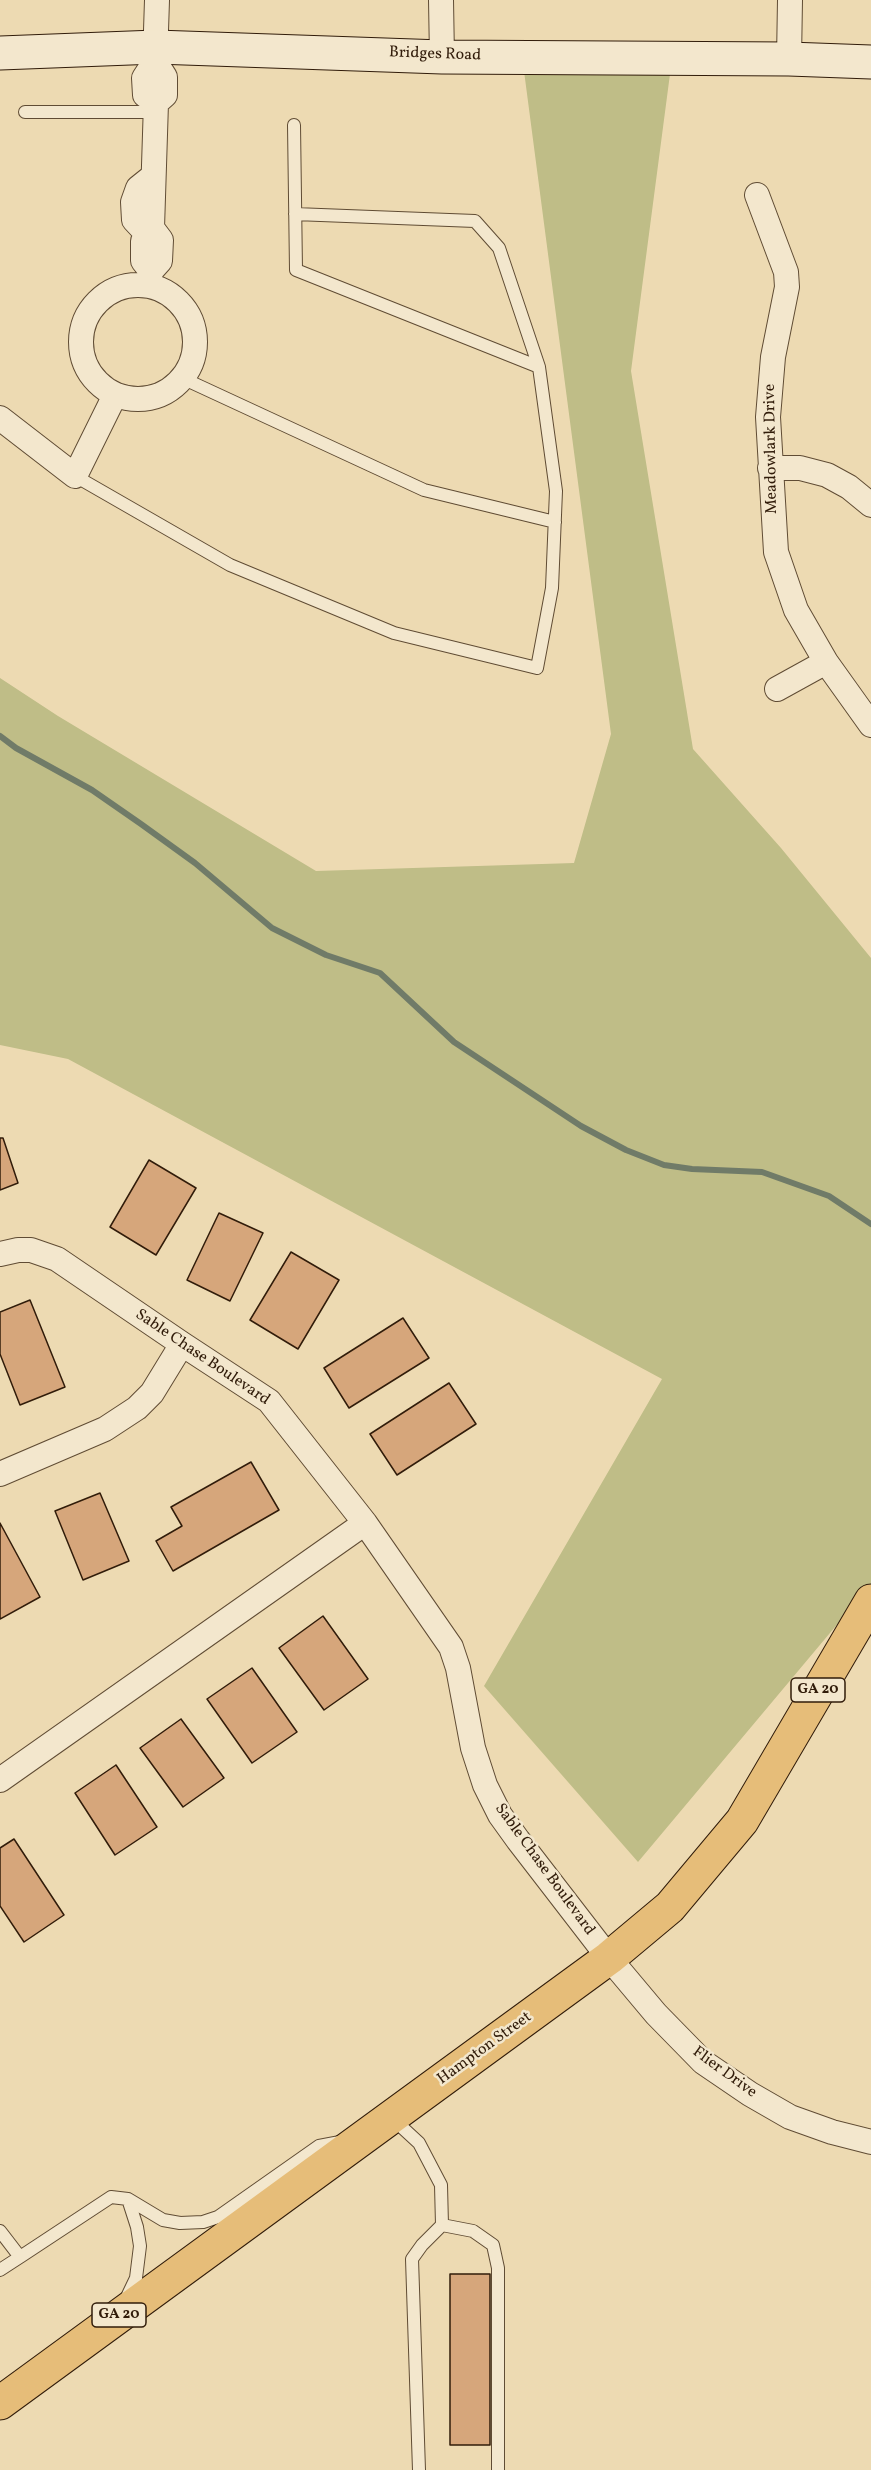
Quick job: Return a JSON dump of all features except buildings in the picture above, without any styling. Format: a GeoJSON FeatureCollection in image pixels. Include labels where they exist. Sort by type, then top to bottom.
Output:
{"type":"FeatureCollection","features":[{"type":"Feature","properties":{"kind":"main road","name":"Hampton Street"},"geometry":{"type":"LineString","coordinates":[[0,2403],[609,1958],[670,1907],[742,1821],[871,1602]]}},
{"type":"Feature","properties":{"kind":"street"},"geometry":{"type":"LineString","coordinates":[[150,278],[182,306],[192,323],[195,342],[192,361],[182,378],[167,390],[149,398],[129,398],[115,394],[96,381],[86,367],[81,349],[82,331],[88,314],[99,300],[114,290],[150,278],[160,261],[161,240],[150,231],[155,107],[145,94],[144,78],[156,54],[157,0]]}},
{"type":"Feature","properties":{"kind":"street"},"geometry":{"type":"LineString","coordinates":[[441,0],[442,57]]}},
{"type":"Feature","properties":{"kind":"street"},"geometry":{"type":"LineString","coordinates":[[789,58],[790,0]]}},
{"type":"Feature","properties":{"kind":"street","name":"Bridges Road"},"geometry":{"type":"LineString","coordinates":[[0,53],[789,58],[871,62]]}},
{"type":"Feature","properties":{"kind":"street","name":"Meadowlark Drive"},"geometry":{"type":"LineString","coordinates":[[757,195],[786,272],[787,287],[772,357],[769,387],[770,468],[776,552],[783,578],[796,610],[826,662],[871,726]]}},
{"type":"Feature","properties":{"kind":"street"},"geometry":{"type":"LineString","coordinates":[[0,418],[75,476],[115,394]]}},
{"type":"Feature","properties":{"kind":"street"},"geometry":{"type":"LineString","coordinates":[[770,468],[800,468],[827,475],[849,487],[871,505]]}},
{"type":"Feature","properties":{"kind":"street"},"geometry":{"type":"LineString","coordinates":[[777,689],[826,662]]}},
{"type":"Feature","properties":{"kind":"street","name":"Sable Chase Boulevard"},"geometry":{"type":"LineString","coordinates":[[0,1254],[31,1250],[57,1259],[269,1401],[365,1523],[451,1647],[458,1668],[472,1748],[485,1785],[501,1815],[609,1958]]}},
{"type":"Feature","properties":{"kind":"street"},"geometry":{"type":"LineString","coordinates":[[0,1474],[105,1429],[137,1408],[152,1393],[182,1344]]}},
{"type":"Feature","properties":{"kind":"street"},"geometry":{"type":"LineString","coordinates":[[0,1780],[365,1523]]}},
{"type":"Feature","properties":{"kind":"street","name":"Flier Drive"},"geometry":{"type":"LineString","coordinates":[[609,1958],[656,2014],[703,2062],[750,2094],[790,2117],[832,2132],[871,2142]]}},
{"type":"Feature","properties":{"kind":"lane"},"geometry":{"type":"LineString","coordinates":[[25,112],[155,107]]}},
{"type":"Feature","properties":{"kind":"lane"},"geometry":{"type":"LineString","coordinates":[[294,125],[296,270],[539,367]]}},
{"type":"Feature","properties":{"kind":"lane"},"geometry":{"type":"LineString","coordinates":[[75,476],[230,565],[394,633],[537,668],[552,588],[556,491],[539,367],[499,248],[475,221],[295,214]]}},
{"type":"Feature","properties":{"kind":"lane"},"geometry":{"type":"LineString","coordinates":[[182,378],[424,490],[555,522]]}},
{"type":"Feature","properties":{"kind":"lane"},"geometry":{"type":"LineString","coordinates":[[0,2270],[111,2197],[128,2199],[163,2220],[180,2223],[203,2222],[218,2217],[319,2146],[379,2128],[419,2143],[441,2185],[442,2226],[422,2245],[412,2259],[420,2470]]}},
{"type":"Feature","properties":{"kind":"lane"},"geometry":{"type":"LineString","coordinates":[[117,2316],[136,2278],[140,2246],[128,2199]]}},
{"type":"Feature","properties":{"kind":"lane"},"geometry":{"type":"LineString","coordinates":[[442,2226],[473,2231],[493,2245],[498,2268],[498,2470]]}},
{"type":"Feature","properties":{"kind":"lane"},"geometry":{"type":"LineString","coordinates":[[0,2231],[20,2257]]}},
{"type":"Feature","properties":{"kind":"shaded area"},"geometry":{"type":"Polygon","coordinates":[[[524,71],[670,74],[631,371],[693,749],[781,848],[871,958],[871,1584],[638,1862],[484,1686],[662,1379],[68,1059],[0,1045],[0,678],[58,716],[316,871],[574,863],[611,734],[524,71]]]}},
{"type":"Feature","properties":{"kind":"waterway"},"geometry":{"type":"LineString","coordinates":[[0,736],[16,748],[92,790],[141,824],[195,863],[272,928],[326,955],[380,973],[454,1042],[581,1126],[626,1150],[664,1165],[692,1169],[762,1172],[829,1196],[871,1224]]}}]}
